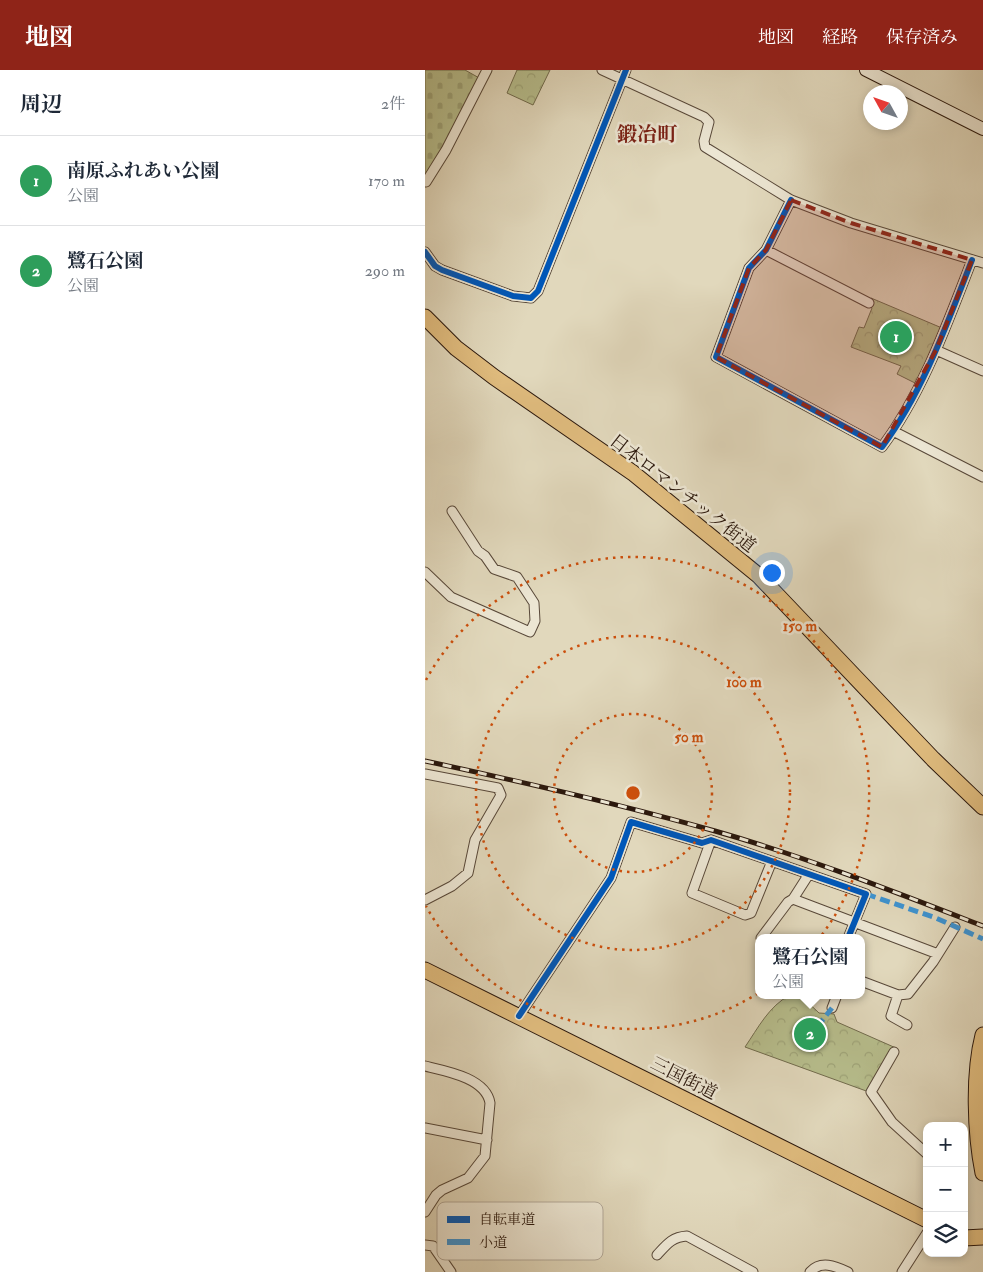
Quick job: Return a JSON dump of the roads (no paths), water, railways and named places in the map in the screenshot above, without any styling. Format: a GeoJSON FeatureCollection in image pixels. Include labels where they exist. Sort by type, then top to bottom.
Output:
{"type":"FeatureCollection","features":[{"type":"Feature","properties":{"kind":"highway","name":"日本ロマンチック街道"},"geometry":{"type":"LineString","coordinates":[[425,317],[439,332],[479,366],[633,473],[759,576],[933,759],[983,807]]}},
{"type":"Feature","properties":{"kind":"highway","name":"三国街道"},"geometry":{"type":"LineString","coordinates":[[425,970],[923,1218]]}},
{"type":"Feature","properties":{"kind":"highway"},"geometry":{"type":"LineString","coordinates":[[983,1036],[978,1077],[983,1173]]}},
{"type":"Feature","properties":{"kind":"highway"},"geometry":{"type":"LineString","coordinates":[[968,1238],[983,1237]]}},
{"type":"Feature","properties":{"kind":"main road"},"geometry":{"type":"LineString","coordinates":[[867,70],[983,129]]}},
{"type":"Feature","properties":{"kind":"street"},"geometry":{"type":"LineString","coordinates":[[426,182],[446,150],[487,70]]}},
{"type":"Feature","properties":{"kind":"street"},"geometry":{"type":"LineString","coordinates":[[601,70],[704,117],[709,122],[704,141],[705,147],[791,200],[851,223],[983,263]]}},
{"type":"Feature","properties":{"kind":"street"},"geometry":{"type":"LineString","coordinates":[[425,252],[435,266],[442,270],[513,296],[531,298],[538,291],[626,70]]}},
{"type":"Feature","properties":{"kind":"street"},"geometry":{"type":"LineString","coordinates":[[791,200],[766,250],[749,268],[715,357],[882,447],[893,431],[937,350],[972,260]]}},
{"type":"Feature","properties":{"kind":"street"},"geometry":{"type":"LineString","coordinates":[[766,250],[869,304]]}},
{"type":"Feature","properties":{"kind":"street"},"geometry":{"type":"LineString","coordinates":[[937,350],[983,372]]}},
{"type":"Feature","properties":{"kind":"street"},"geometry":{"type":"LineString","coordinates":[[893,431],[983,477]]}},
{"type":"Feature","properties":{"kind":"street"},"geometry":{"type":"LineString","coordinates":[[425,572],[451,597],[530,632],[535,621],[534,603],[517,577],[494,569],[485,556],[478,552],[452,511]]}},
{"type":"Feature","properties":{"kind":"street"},"geometry":{"type":"LineString","coordinates":[[425,774],[498,788],[501,795],[473,846],[468,873],[452,886],[425,900]]}},
{"type":"Feature","properties":{"kind":"street"},"geometry":{"type":"LineString","coordinates":[[519,1016],[611,878],[631,822],[702,843],[711,840],[866,894],[850,934]]}},
{"type":"Feature","properties":{"kind":"street"},"geometry":{"type":"LineString","coordinates":[[711,840],[692,893],[745,915],[751,913],[772,861]]}},
{"type":"Feature","properties":{"kind":"street"},"geometry":{"type":"LineString","coordinates":[[764,934],[788,902],[793,899],[809,874]]}},
{"type":"Feature","properties":{"kind":"street"},"geometry":{"type":"LineString","coordinates":[[793,899],[854,924],[938,954]]}},
{"type":"Feature","properties":{"kind":"street"},"geometry":{"type":"LineString","coordinates":[[865,983],[898,995],[908,994],[938,954],[955,927]]}},
{"type":"Feature","properties":{"kind":"street"},"geometry":{"type":"LineString","coordinates":[[898,995],[891,1016],[907,1025]]}},
{"type":"Feature","properties":{"kind":"street"},"geometry":{"type":"LineString","coordinates":[[832,1008],[835,999]]}},
{"type":"Feature","properties":{"kind":"street"},"geometry":{"type":"LineString","coordinates":[[894,1052],[871,1092],[892,1122],[923,1150]]}},
{"type":"Feature","properties":{"kind":"street"},"geometry":{"type":"LineString","coordinates":[[425,1066],[456,1074],[484,1089],[489,1096],[490,1103],[485,1156],[468,1178],[442,1190],[425,1212]]}},
{"type":"Feature","properties":{"kind":"street"},"geometry":{"type":"LineString","coordinates":[[425,1128],[487,1140]]}},
{"type":"Feature","properties":{"kind":"street"},"geometry":{"type":"LineString","coordinates":[[657,1255],[669,1241],[678,1236],[687,1236],[753,1272]]}},
{"type":"Feature","properties":{"kind":"street"},"geometry":{"type":"LineString","coordinates":[[902,1272],[923,1239]]}},
{"type":"Feature","properties":{"kind":"street"},"geometry":{"type":"LineString","coordinates":[[425,1245],[433,1246],[437,1252]]}},
{"type":"Feature","properties":{"kind":"street"},"geometry":{"type":"LineString","coordinates":[[443,1260],[451,1272]]}},
{"type":"Feature","properties":{"kind":"street"},"geometry":{"type":"LineString","coordinates":[[810,1272],[823,1265],[829,1265],[848,1272]]}},
{"type":"Feature","properties":{"kind":"railway"},"geometry":{"type":"LineString","coordinates":[[425,761],[571,794],[749,841],[884,888],[983,926]]}},
{"type":"Feature","properties":{"kind":"place","name":"南原ふれあい公園"},"geometry":{"type":"Point","coordinates":[896,337]}},
{"type":"Feature","properties":{"kind":"place","name":"鷺石公園"},"geometry":{"type":"Point","coordinates":[810,1034]}},
{"type":"Feature","properties":{"kind":"district","name":"鍛冶町"},"geometry":{"type":"Point","coordinates":[647,134]}}]}
